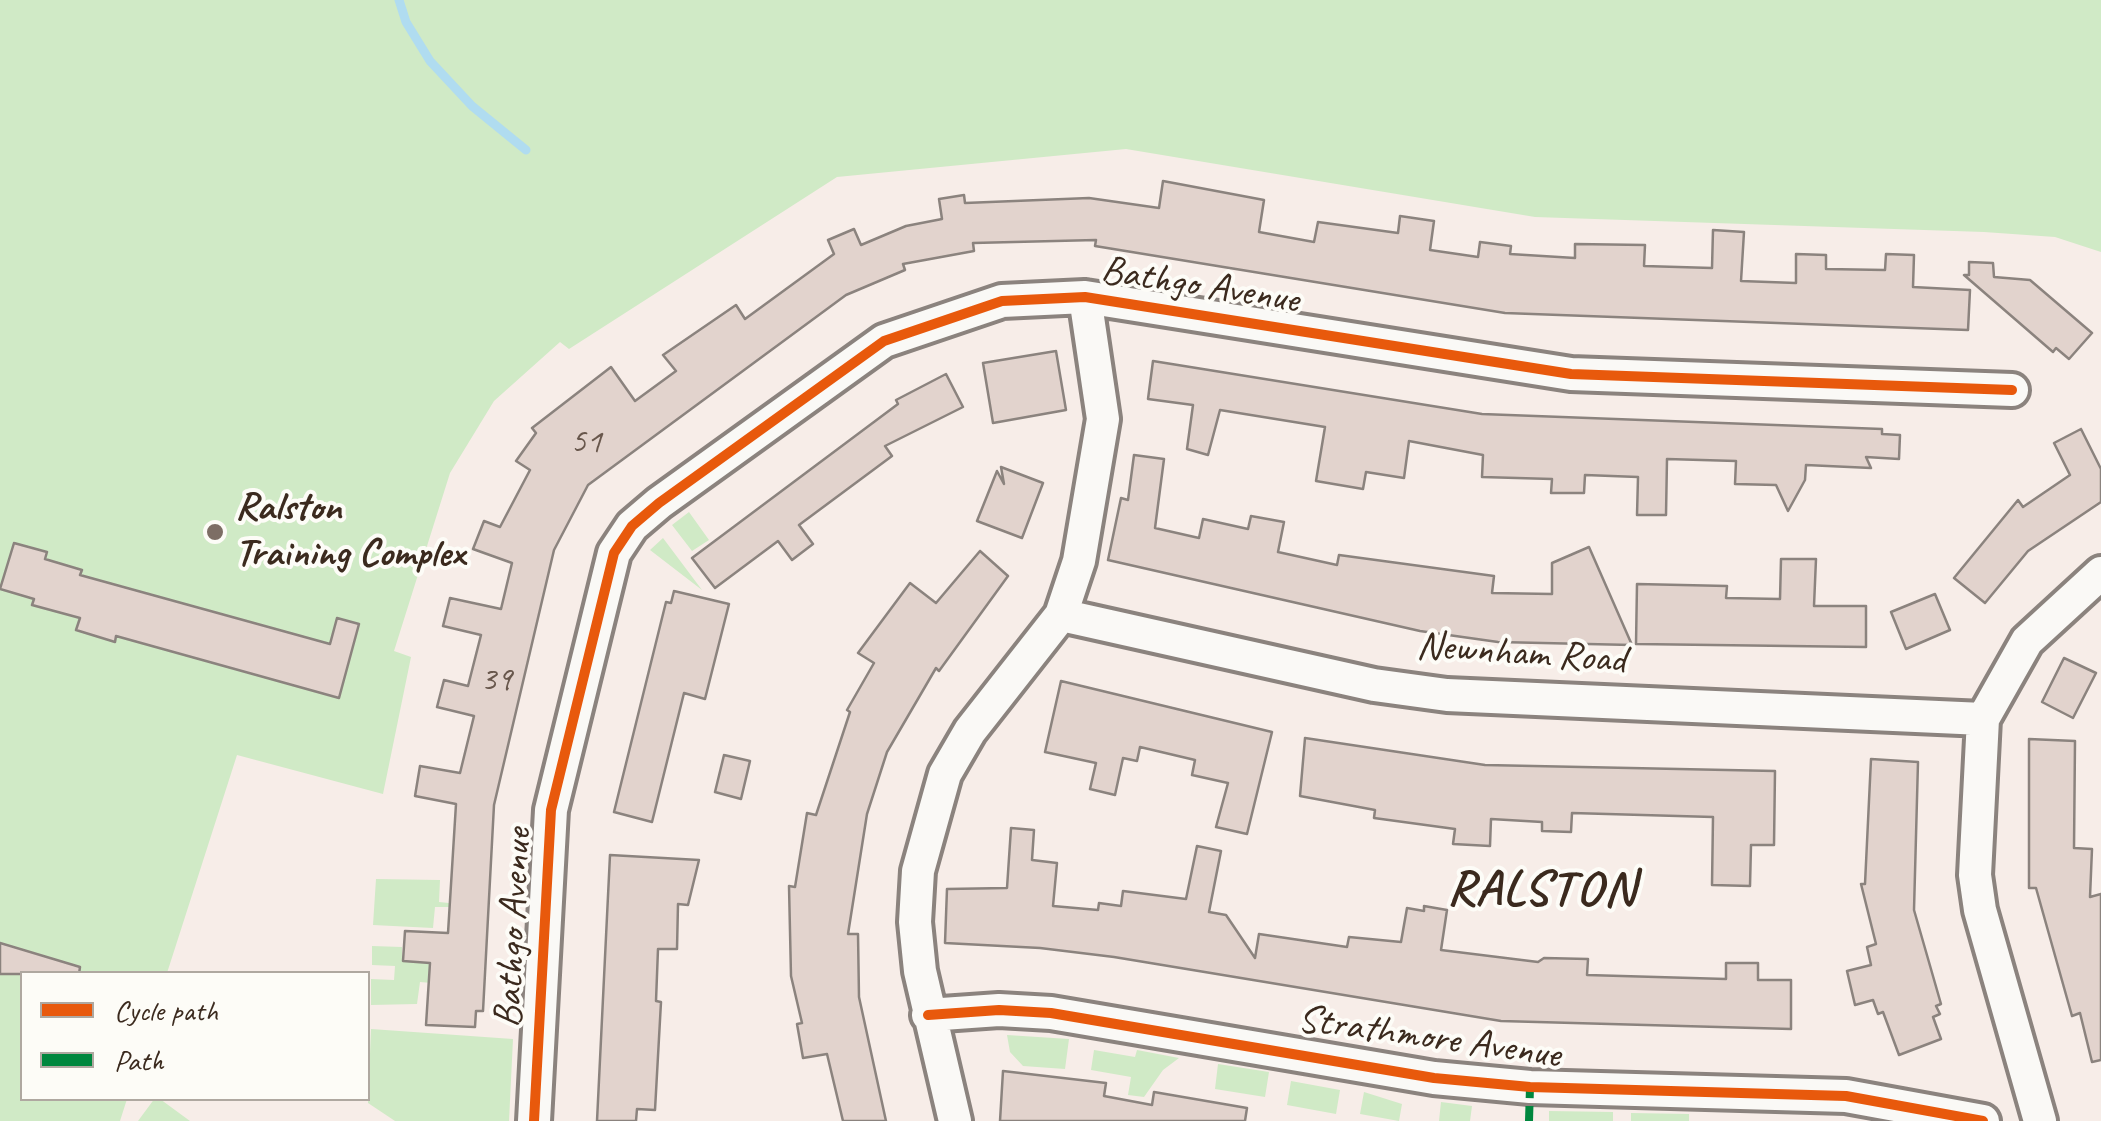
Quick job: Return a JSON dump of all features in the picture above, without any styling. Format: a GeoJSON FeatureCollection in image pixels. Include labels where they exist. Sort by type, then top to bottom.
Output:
{"type":"FeatureCollection","features":[{"type":"Feature","properties":{"kind":"street","name":"Bathgo Avenue"},"geometry":{"type":"LineString","coordinates":[[534,1121],[551,810],[605,585],[621,538],[716,458],[884,341],[1002,301],[1085,297],[1571,374],[2012,390]]}},
{"type":"Feature","properties":{"kind":"street"},"geometry":{"type":"LineString","coordinates":[[956,1121],[928,1014],[916,905],[918,872],[940,790],[970,731],[1061,615],[1079,561],[1103,419],[1085,297]]}},
{"type":"Feature","properties":{"kind":"street"},"geometry":{"type":"LineString","coordinates":[[2040,1121],[1996,974],[1977,892],[1984,718],[2027,641],[2101,573]]}},
{"type":"Feature","properties":{"kind":"street","name":"Newnham Road"},"geometry":{"type":"LineString","coordinates":[[1061,615],[1337,677],[1447,696],[1984,718]]}},
{"type":"Feature","properties":{"kind":"street","name":"Strathmore Avenue"},"geometry":{"type":"LineString","coordinates":[[928,1014],[998,1010],[1050,1013],[1434,1078],[1530,1088],[1846,1096],[1983,1121]]}},
{"type":"Feature","properties":{"kind":"green space"},"geometry":{"type":"Polygon","coordinates":[[[0,0],[2101,0],[2101,252],[2055,237],[1984,232],[1535,217],[1126,149],[837,177],[569,349],[560,342],[494,401],[450,473],[394,651],[411,657],[383,794],[237,755],[168,971],[20,971],[20,1101],[126,1101],[120,1121],[0,1121],[0,0]]]}},
{"type":"Feature","properties":{"kind":"green space"},"geometry":{"type":"Polygon","coordinates":[[[689,512],[709,540],[692,551],[672,525],[689,512]]]}},
{"type":"Feature","properties":{"kind":"green space"},"geometry":{"type":"Polygon","coordinates":[[[663,538],[702,590],[650,550],[663,538]]]}},
{"type":"Feature","properties":{"kind":"green space"},"geometry":{"type":"Polygon","coordinates":[[[376,879],[440,880],[439,902],[449,903],[449,907],[435,907],[433,928],[373,925],[376,879]]]}},
{"type":"Feature","properties":{"kind":"green space"},"geometry":{"type":"Polygon","coordinates":[[[372,946],[402,947],[402,961],[433,963],[432,983],[420,982],[417,1004],[371,1005],[371,979],[394,980],[395,966],[372,965],[372,946]]]}},
{"type":"Feature","properties":{"kind":"green space"},"geometry":{"type":"Polygon","coordinates":[[[371,1029],[513,1039],[509,1121],[395,1121],[368,1103],[371,1029]]]}},
{"type":"Feature","properties":{"kind":"green space"},"geometry":{"type":"Polygon","coordinates":[[[1007,1035],[1069,1039],[1065,1069],[1023,1066],[1010,1052],[1007,1035]]]}},
{"type":"Feature","properties":{"kind":"green space"},"geometry":{"type":"Polygon","coordinates":[[[1094,1050],[1135,1057],[1137,1050],[1179,1058],[1163,1070],[1144,1097],[1128,1095],[1131,1077],[1091,1070],[1094,1050]]]}},
{"type":"Feature","properties":{"kind":"green space"},"geometry":{"type":"Polygon","coordinates":[[[1218,1064],[1269,1072],[1265,1097],[1215,1089],[1218,1064]]]}},
{"type":"Feature","properties":{"kind":"green space"},"geometry":{"type":"Polygon","coordinates":[[[1291,1081],[1340,1090],[1336,1114],[1287,1105],[1291,1081]]]}},
{"type":"Feature","properties":{"kind":"green space"},"geometry":{"type":"Polygon","coordinates":[[[1364,1092],[1402,1104],[1399,1121],[1360,1114],[1364,1092]]]}},
{"type":"Feature","properties":{"kind":"green space"},"geometry":{"type":"Polygon","coordinates":[[[153,1101],[163,1101],[190,1121],[138,1121],[153,1101]]]}},
{"type":"Feature","properties":{"kind":"green space"},"geometry":{"type":"Polygon","coordinates":[[[1441,1102],[1472,1106],[1470,1121],[1439,1121],[1441,1102]]]}},
{"type":"Feature","properties":{"kind":"green space"},"geometry":{"type":"Polygon","coordinates":[[[1549,1111],[1613,1112],[1613,1121],[1549,1121],[1549,1111]]]}},
{"type":"Feature","properties":{"kind":"green space"},"geometry":{"type":"Polygon","coordinates":[[[1631,1113],[1689,1114],[1689,1121],[1631,1121],[1631,1113]]]}},
{"type":"Feature","properties":{"kind":"building"},"geometry":{"type":"Polygon","coordinates":[[[1163,181],[1264,200],[1259,232],[1314,242],[1318,222],[1398,233],[1400,216],[1434,221],[1430,250],[1478,257],[1480,242],[1511,246],[1510,254],[1575,258],[1575,244],[1645,245],[1644,266],[1712,268],[1713,230],[1744,232],[1741,281],[1796,283],[1796,254],[1826,255],[1826,269],[1885,270],[1886,254],[1914,255],[1913,287],[1970,290],[1968,330],[1505,313],[1095,246],[1096,240],[973,243],[974,251],[903,264],[905,270],[846,295],[588,485],[554,550],[494,805],[483,1011],[476,1011],[475,1027],[426,1025],[430,963],[403,961],[405,931],[448,933],[456,804],[415,796],[420,766],[460,773],[474,716],[437,707],[444,680],[468,686],[481,635],[443,626],[450,598],[501,609],[512,563],[473,549],[484,521],[500,527],[530,470],[516,461],[536,433],[532,428],[611,367],[635,401],[676,371],[663,355],[736,305],[745,319],[834,254],[828,240],[854,229],[861,245],[906,226],[942,219],[939,199],[964,195],[965,203],[1089,198],[1159,208],[1163,181]]]}},
{"type":"Feature","properties":{"kind":"building"},"geometry":{"type":"Polygon","coordinates":[[[1969,262],[1993,263],[1994,277],[2030,280],[2092,333],[2069,359],[2056,348],[2053,352],[1964,275],[1969,275],[1969,262]]]}},
{"type":"Feature","properties":{"kind":"building"},"geometry":{"type":"Polygon","coordinates":[[[1056,351],[1066,410],[993,423],[983,363],[1056,351]]]}},
{"type":"Feature","properties":{"kind":"building"},"geometry":{"type":"Polygon","coordinates":[[[1153,361],[1482,414],[1882,429],[1882,434],[1900,435],[1899,459],[1866,457],[1871,468],[1806,465],[1805,480],[1788,511],[1776,485],[1735,484],[1736,461],[1667,459],[1666,515],[1637,515],[1638,477],[1585,475],[1584,493],[1551,493],[1552,479],[1482,477],[1483,455],[1409,441],[1404,478],[1366,472],[1363,489],[1316,481],[1325,427],[1220,410],[1208,455],[1187,449],[1193,405],[1148,399],[1153,361]]]}},
{"type":"Feature","properties":{"kind":"building"},"geometry":{"type":"Polygon","coordinates":[[[946,374],[963,407],[885,446],[892,456],[799,525],[813,544],[792,560],[778,541],[715,588],[692,558],[898,404],[896,400],[946,374]]]}},
{"type":"Feature","properties":{"kind":"building"},"geometry":{"type":"Polygon","coordinates":[[[2081,429],[2101,469],[2101,502],[2028,551],[1985,603],[1954,578],[2018,500],[2023,507],[2070,475],[2054,443],[2081,429]]]}},
{"type":"Feature","properties":{"kind":"building"},"geometry":{"type":"Polygon","coordinates":[[[1134,455],[1164,459],[1155,528],[1199,538],[1203,519],[1248,529],[1251,516],[1284,522],[1278,552],[1337,565],[1339,555],[1494,576],[1492,593],[1552,594],[1552,563],[1589,547],[1632,645],[1498,642],[1420,631],[1108,560],[1121,498],[1128,500],[1134,455]]]}},
{"type":"Feature","properties":{"kind":"building"},"geometry":{"type":"Polygon","coordinates":[[[1001,467],[1043,483],[1022,538],[977,521],[997,471],[1004,484],[1001,467]]]}},
{"type":"Feature","properties":{"kind":"building"},"geometry":{"type":"Polygon","coordinates":[[[14,543],[47,552],[45,559],[82,570],[80,575],[330,644],[337,618],[359,624],[339,698],[116,636],[115,642],[76,630],[80,618],[32,605],[34,599],[0,589],[14,543]]]}},
{"type":"Feature","properties":{"kind":"building"},"geometry":{"type":"Polygon","coordinates":[[[980,551],[1008,576],[939,671],[936,668],[887,752],[867,814],[848,934],[858,934],[859,997],[886,1121],[843,1121],[827,1054],[803,1058],[797,1024],[802,1023],[791,976],[789,886],[795,887],[807,813],[816,815],[850,712],[847,710],[874,663],[858,653],[910,583],[936,603],[980,551]]]}},
{"type":"Feature","properties":{"kind":"building"},"geometry":{"type":"Polygon","coordinates":[[[1781,559],[1816,559],[1814,606],[1866,606],[1866,647],[1636,644],[1637,584],[1727,586],[1726,598],[1780,599],[1781,559]]]}},
{"type":"Feature","properties":{"kind":"building"},"geometry":{"type":"Polygon","coordinates":[[[674,591],[729,604],[705,699],[684,693],[652,822],[614,812],[666,602],[671,603],[674,591]]]}},
{"type":"Feature","properties":{"kind":"building"},"geometry":{"type":"Polygon","coordinates":[[[1935,594],[1950,630],[1906,649],[1891,612],[1935,594]]]}},
{"type":"Feature","properties":{"kind":"building"},"geometry":{"type":"Polygon","coordinates":[[[2064,658],[2096,673],[2073,718],[2042,702],[2064,658]]]}},
{"type":"Feature","properties":{"kind":"building"},"geometry":{"type":"Polygon","coordinates":[[[1061,681],[1272,732],[1247,834],[1216,827],[1228,783],[1192,775],[1195,760],[1140,747],[1137,761],[1123,758],[1115,795],[1090,789],[1096,763],[1045,752],[1061,681]]]}},
{"type":"Feature","properties":{"kind":"building"},"geometry":{"type":"Polygon","coordinates":[[[1305,738],[1485,765],[1775,771],[1774,845],[1751,845],[1750,886],[1712,885],[1713,817],[1572,813],[1571,832],[1542,831],[1542,822],[1491,819],[1490,846],[1453,844],[1455,829],[1374,818],[1375,810],[1300,796],[1305,738]]]}},
{"type":"Feature","properties":{"kind":"building"},"geometry":{"type":"Polygon","coordinates":[[[2029,739],[2075,741],[2074,848],[2092,849],[2090,897],[2101,894],[2101,1060],[2092,1062],[2080,1013],[2072,1016],[2036,888],[2029,888],[2029,739]]]}},
{"type":"Feature","properties":{"kind":"building"},"geometry":{"type":"Polygon","coordinates":[[[724,755],[750,761],[741,799],[715,792],[724,755]]]}},
{"type":"Feature","properties":{"kind":"building"},"geometry":{"type":"Polygon","coordinates":[[[1871,759],[1918,762],[1914,910],[1941,1004],[1936,1006],[1940,1014],[1933,1017],[1941,1039],[1899,1055],[1883,1012],[1878,1014],[1873,1000],[1855,1005],[1847,971],[1871,965],[1867,947],[1876,944],[1861,884],[1865,884],[1871,759]]]}},
{"type":"Feature","properties":{"kind":"building"},"geometry":{"type":"Polygon","coordinates":[[[1011,828],[1034,830],[1032,860],[1057,863],[1053,906],[1098,910],[1099,903],[1121,906],[1123,891],[1186,899],[1197,846],[1221,851],[1209,912],[1226,915],[1255,958],[1259,934],[1347,947],[1349,937],[1401,942],[1407,908],[1424,911],[1424,906],[1447,910],[1441,950],[1538,962],[1544,958],[1588,959],[1587,975],[1726,979],[1726,963],[1758,963],[1758,980],[1791,980],[1791,1029],[1501,1021],[1114,957],[945,943],[947,889],[1007,888],[1011,828]]]}},
{"type":"Feature","properties":{"kind":"building"},"geometry":{"type":"Polygon","coordinates":[[[610,855],[699,860],[688,905],[678,904],[677,949],[658,949],[656,1001],[661,1002],[655,1110],[637,1109],[636,1121],[597,1121],[610,855]]]}},
{"type":"Feature","properties":{"kind":"building"},"geometry":{"type":"Polygon","coordinates":[[[0,943],[80,967],[79,971],[0,974],[0,943]]]}},
{"type":"Feature","properties":{"kind":"building"},"geometry":{"type":"Polygon","coordinates":[[[1003,1071],[1106,1083],[1104,1096],[1152,1105],[1154,1092],[1247,1108],[1245,1121],[1000,1121],[1003,1071]]]}},
{"type":"Feature","properties":{"kind":"waterway"},"geometry":{"type":"LineString","coordinates":[[399,0],[406,22],[430,61],[472,106],[526,150]]}},
{"type":"Feature","properties":{"kind":"marked path"},"geometry":{"type":"LineString","coordinates":[[1529,1121],[1530,1087]]}},
{"type":"Feature","properties":{"kind":"cycle path"},"geometry":{"type":"LineString","coordinates":[[534,1121],[551,810],[614,553],[632,526],[659,503],[884,341],[1002,301],[1085,297],[1571,374],[2012,390]]}},
{"type":"Feature","properties":{"kind":"cycle path"},"geometry":{"type":"LineString","coordinates":[[928,1015],[999,1010],[1051,1013],[1434,1078],[1530,1087],[1846,1096],[1983,1121]]}},
{"type":"Feature","properties":{"kind":"place","name":"Ralston Training Complex"},"geometry":{"type":"Point","coordinates":[215,532]}},
{"type":"Feature","properties":{"kind":"district","name":"RALSTON"},"geometry":{"type":"Point","coordinates":[1542,891]}}]}
